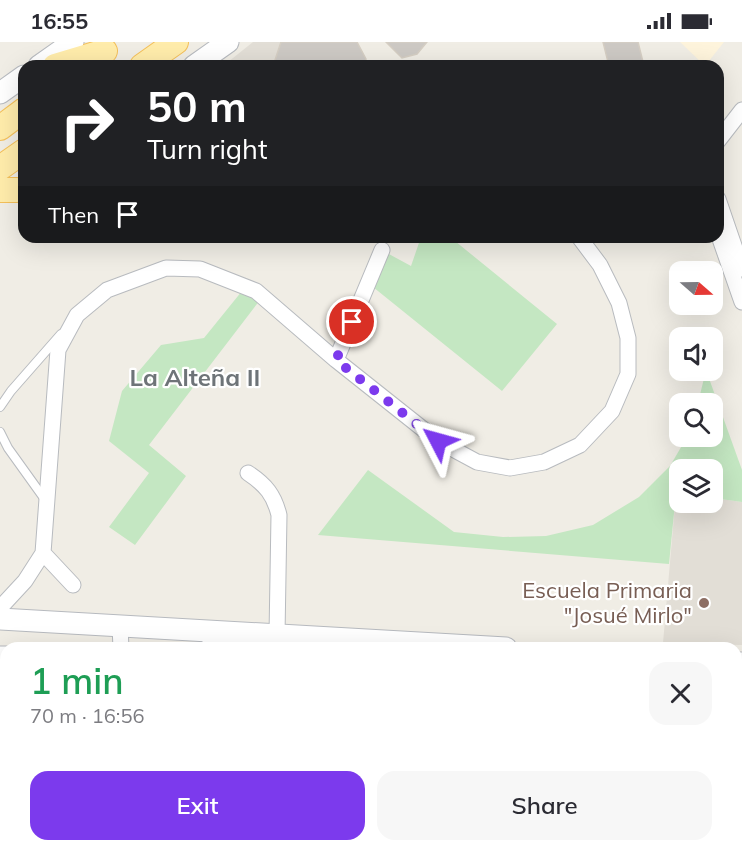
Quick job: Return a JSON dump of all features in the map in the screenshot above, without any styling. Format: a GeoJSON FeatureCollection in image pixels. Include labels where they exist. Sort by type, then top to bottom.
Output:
{"type":"FeatureCollection","features":[{"type":"Feature","properties":{"kind":"main road"},"geometry":{"type":"LineString","coordinates":[[48,60],[73,42]]}},
{"type":"Feature","properties":{"kind":"main road"},"geometry":{"type":"LineString","coordinates":[[150,60],[176,42]]}},
{"type":"Feature","properties":{"kind":"main road"},"geometry":{"type":"LineString","coordinates":[[202,60],[228,42]]}},
{"type":"Feature","properties":{"kind":"main road"},"geometry":{"type":"LineString","coordinates":[[73,60],[112,47]]}},
{"type":"Feature","properties":{"kind":"main road"},"geometry":{"type":"LineString","coordinates":[[94,60],[112,47]]}},
{"type":"Feature","properties":{"kind":"main road"},"geometry":{"type":"LineString","coordinates":[[0,93],[18,80]]}},
{"type":"Feature","properties":{"kind":"main road"},"geometry":{"type":"LineString","coordinates":[[0,128],[18,114]]}},
{"type":"Feature","properties":{"kind":"main road"},"geometry":{"type":"LineString","coordinates":[[0,168],[18,155]]}},
{"type":"Feature","properties":{"kind":"main road"},"geometry":{"type":"LineString","coordinates":[[0,619],[120,638],[210,640],[277,635],[400,642]]}},
{"type":"Feature","properties":{"kind":"street"},"geometry":{"type":"LineString","coordinates":[[724,136],[737,124],[742,110]]}},
{"type":"Feature","properties":{"kind":"street"},"geometry":{"type":"LineString","coordinates":[[727,236],[742,269]]}},
{"type":"Feature","properties":{"kind":"street"},"geometry":{"type":"LineString","coordinates":[[727,236],[742,302]]}},
{"type":"Feature","properties":{"kind":"street"},"geometry":{"type":"LineString","coordinates":[[0,608],[25,581],[43,553],[58,350],[77,315],[107,290],[166,268],[200,269],[256,291],[336,360],[438,441],[477,462],[510,468],[544,462],[580,445],[612,411],[628,374],[628,338],[618,303],[600,265],[584,243]]}},
{"type":"Feature","properties":{"kind":"street"},"geometry":{"type":"LineString","coordinates":[[336,360],[382,250]]}},
{"type":"Feature","properties":{"kind":"street"},"geometry":{"type":"LineString","coordinates":[[248,473],[266,485],[275,499],[279,515],[277,635]]}},
{"type":"Feature","properties":{"kind":"street"},"geometry":{"type":"LineString","coordinates":[[43,553],[73,585]]}},
{"type":"Feature","properties":{"kind":"lane"},"geometry":{"type":"LineString","coordinates":[[0,407],[11,391],[77,315]]}},
{"type":"Feature","properties":{"kind":"lane"},"geometry":{"type":"LineString","coordinates":[[0,432],[8,448],[47,501]]}},
{"type":"Feature","properties":{"kind":"shaded area"},"geometry":{"type":"Polygon","coordinates":[[[253,42],[357,42],[366,59],[366,60],[230,60],[253,42]]]}},
{"type":"Feature","properties":{"kind":"shaded area"},"geometry":{"type":"Polygon","coordinates":[[[680,42],[724,42],[710,60],[699,60],[680,42]]]}},
{"type":"Feature","properties":{"kind":"shaded area","name":"Escuela Primaria \"Josué Mirlo\""},"geometry":{"type":"Polygon","coordinates":[[[723,499],[742,502],[742,642],[663,642],[674,513],[723,513],[723,499]]]}},
{"type":"Feature","properties":{"kind":"green space"},"geometry":{"type":"Polygon","coordinates":[[[419,243],[457,243],[557,324],[502,391],[373,287],[387,253],[411,266],[419,243]]]}},
{"type":"Feature","properties":{"kind":"green space"},"geometry":{"type":"Polygon","coordinates":[[[242,291],[260,300],[149,445],[186,476],[135,545],[109,527],[149,473],[109,441],[122,391],[161,345],[204,338],[242,291]]]}},
{"type":"Feature","properties":{"kind":"green space"},"geometry":{"type":"Polygon","coordinates":[[[703,381],[710,381],[714,393],[700,393],[703,381]]]}},
{"type":"Feature","properties":{"kind":"green space"},"geometry":{"type":"Polygon","coordinates":[[[723,417],[742,470],[742,502],[723,499],[723,459],[674,459],[681,447],[723,447],[723,417]]]}},
{"type":"Feature","properties":{"kind":"green space"},"geometry":{"type":"Polygon","coordinates":[[[669,467],[669,513],[674,513],[669,564],[318,535],[368,470],[454,532],[503,537],[546,536],[593,525],[639,497],[669,467]]]}},
{"type":"Feature","properties":{"kind":"building"},"geometry":{"type":"Polygon","coordinates":[[[281,42],[357,42],[366,59],[366,60],[275,60],[281,42]]]}},
{"type":"Feature","properties":{"kind":"building"},"geometry":{"type":"Polygon","coordinates":[[[386,42],[427,42],[417,54],[402,58],[386,42]]]}},
{"type":"Feature","properties":{"kind":"building"},"geometry":{"type":"Polygon","coordinates":[[[603,42],[638,42],[642,60],[608,60],[603,42]]]}},
{"type":"Feature","properties":{"kind":"place","name":"Escuela Primaria \"Josué Mirlo\""},"geometry":{"type":"Point","coordinates":[704,603]}},
{"type":"Feature","properties":{"kind":"district","name":"La Alteña II"},"geometry":{"type":"Point","coordinates":[195,377]}},
{"type":"Feature","properties":{"kind":"route"},"geometry":{"type":"LineString","coordinates":[[352,322],[336,360],[438,441]]}}]}
